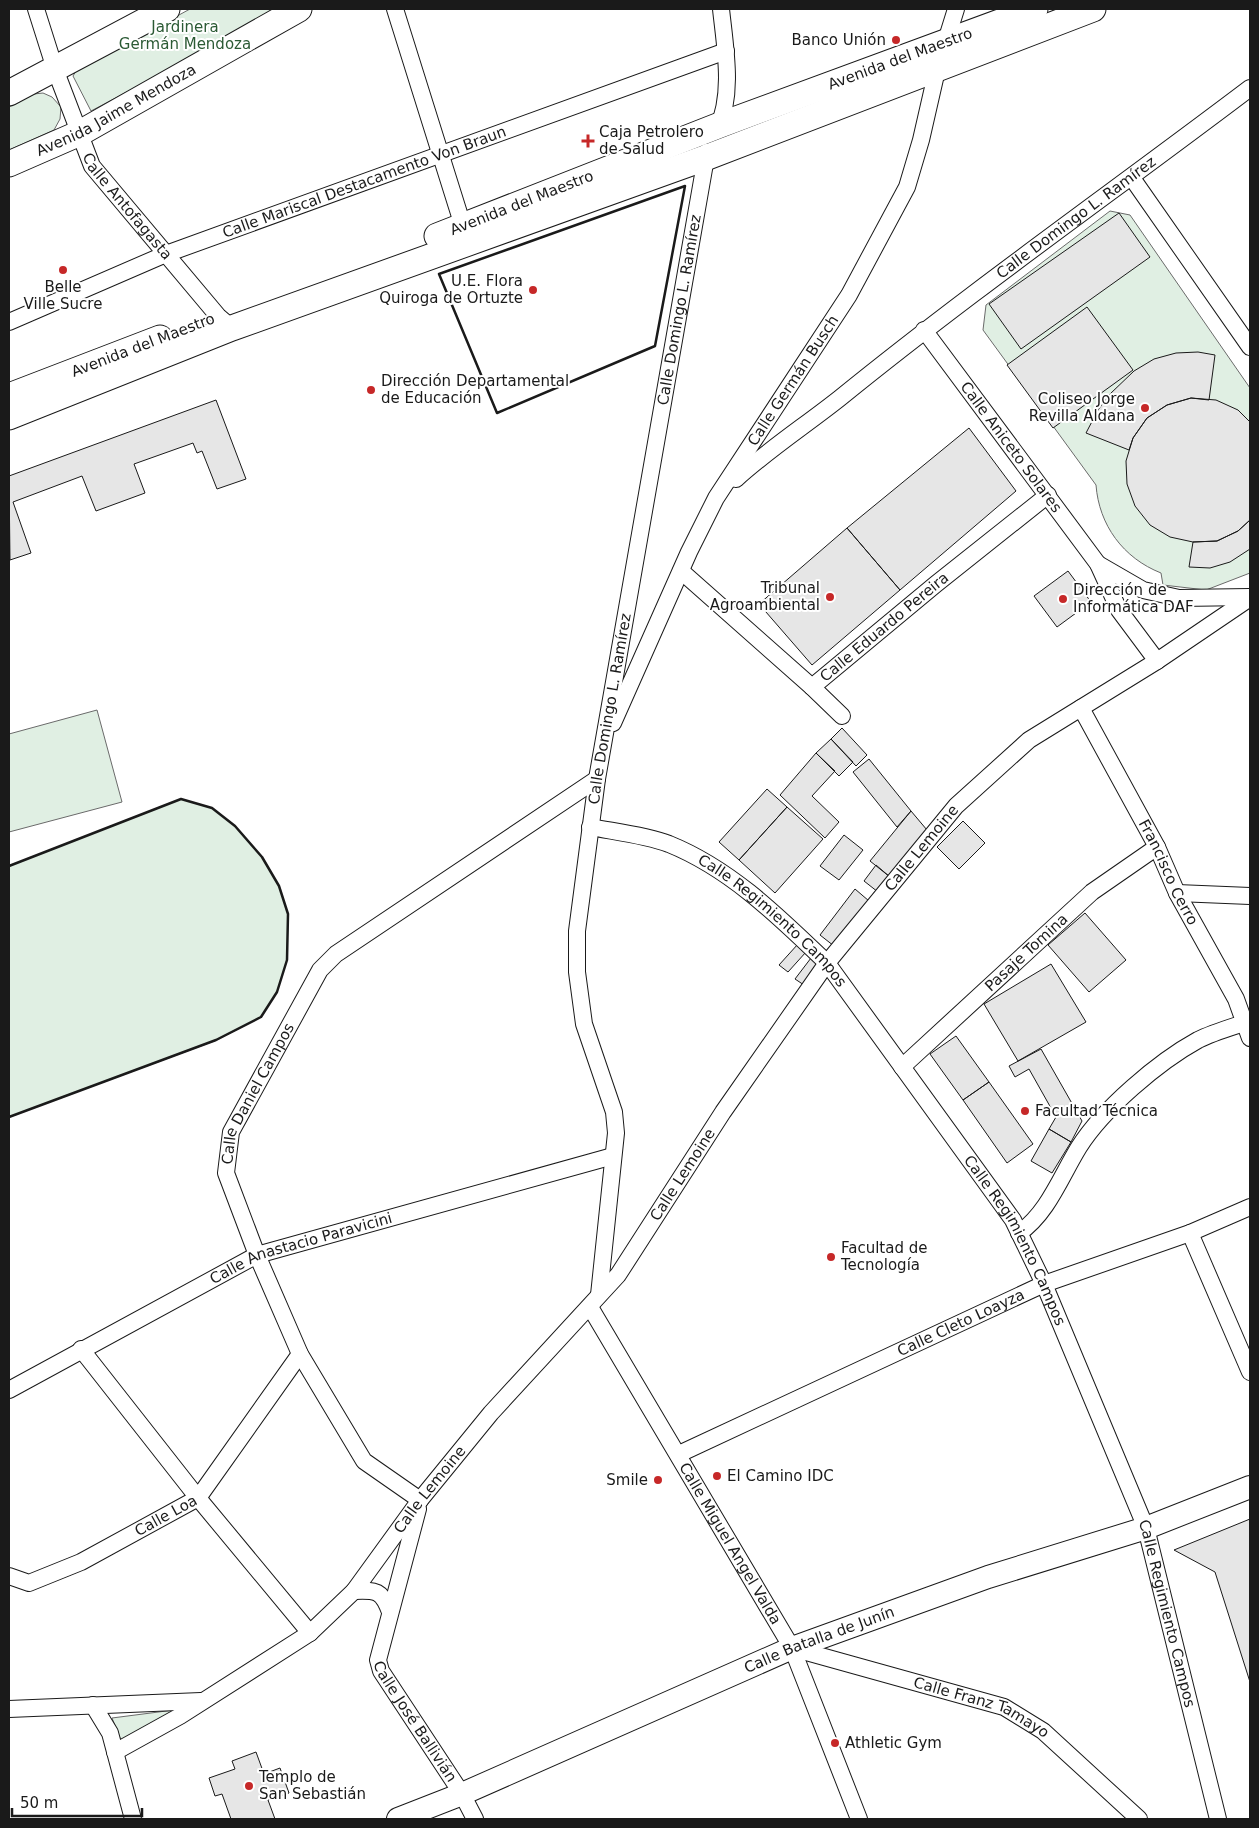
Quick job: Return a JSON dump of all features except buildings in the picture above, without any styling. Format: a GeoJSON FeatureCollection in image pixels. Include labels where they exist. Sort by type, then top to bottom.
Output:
{"type":"FeatureCollection","features":[{"type":"Feature","properties":{"kind":"main road"},"geometry":{"type":"LineString","coordinates":[[9,93],[167,9]]}},
{"type":"Feature","properties":{"kind":"main road","name":"Avenida Jaime Mendoza"},"geometry":{"type":"LineString","coordinates":[[9,164],[80,133],[299,9]]}},
{"type":"Feature","properties":{"kind":"main road","name":"Avenida del Maestro"},"geometry":{"type":"LineString","coordinates":[[9,417],[225,322],[464,226],[720,125],[1035,9]]}},
{"type":"Feature","properties":{"kind":"main road","name":"Avenida del Maestro"},"geometry":{"type":"LineString","coordinates":[[9,396],[705,158],[1093,9]]}},
{"type":"Feature","properties":{"kind":"main road","name":"Calle Batalla de Junín"},"geometry":{"type":"LineString","coordinates":[[398,1819],[462,1794],[792,1648],[988,1577],[1146,1528],[1250,1487]]}},
{"type":"Feature","properties":{"kind":"street","name":"Calle Antofagasta"},"geometry":{"type":"LineString","coordinates":[[36,9],[55,70],[92,166],[225,322]]}},
{"type":"Feature","properties":{"kind":"street"},"geometry":{"type":"LineString","coordinates":[[395,9],[464,226]]}},
{"type":"Feature","properties":{"kind":"street","name":"Calle Domingo L. Ramírez"},"geometry":{"type":"LineString","coordinates":[[595,1301],[616,1133],[614,1112],[584,1024],[577,972],[577,931],[597,779],[705,158],[720,125],[726,97],[726,52],[721,9]]}},
{"type":"Feature","properties":{"kind":"street","name":"Calle Germán Busch"},"geometry":{"type":"LineString","coordinates":[[603,745],[716,498],[849,295],[907,187],[921,140],[937,70],[956,9]]}},
{"type":"Feature","properties":{"kind":"street","name":"Calle Mariscal Destacamento Von Braun"},"geometry":{"type":"LineString","coordinates":[[9,322],[166,254],[726,52]]}},
{"type":"Feature","properties":{"kind":"street","name":"Calle Domingo L. Ramírez"},"geometry":{"type":"LineString","coordinates":[[716,498],[758,459],[830,406],[924,330],[1132,178],[1250,88]]}},
{"type":"Feature","properties":{"kind":"street"},"geometry":{"type":"LineString","coordinates":[[1132,178],[1250,347]]}},
{"type":"Feature","properties":{"kind":"street","name":"Calle Aniceto Solares"},"geometry":{"type":"LineString","coordinates":[[924,330],[1098,564],[1119,610],[1157,661]]}},
{"type":"Feature","properties":{"kind":"street","name":"Calle Eduardo Pereira"},"geometry":{"type":"LineString","coordinates":[[681,571],[812,688],[936,584],[1048,495]]}},
{"type":"Feature","properties":{"kind":"street","name":"Calle Aniceto Solares"},"geometry":{"type":"LineString","coordinates":[[1098,564],[1143,590],[1178,598],[1250,598]]}},
{"type":"Feature","properties":{"kind":"street","name":"Calle Lemoine"},"geometry":{"type":"LineString","coordinates":[[115,1752],[202,1701],[310,1633],[354,1591],[420,1500],[491,1413],[618,1275],[723,1112],[827,963],[956,806],[1029,740],[1157,661],[1250,598]]}},
{"type":"Feature","properties":{"kind":"street"},"geometry":{"type":"LineString","coordinates":[[812,688],[842,716]]}},
{"type":"Feature","properties":{"kind":"street","name":"Francisco Cerro"},"geometry":{"type":"LineString","coordinates":[[1081,708],[1157,847],[1177,893],[1236,999],[1247,1023],[1250,1038]]}},
{"type":"Feature","properties":{"kind":"street","name":"Calle Daniel Campos"},"geometry":{"type":"LineString","coordinates":[[420,1500],[364,1461],[300,1354],[257,1255],[226,1173],[232,1132],[320,970],[336,954],[597,779]]}},
{"type":"Feature","properties":{"kind":"street","name":"Calle Regimiento Campos"},"geometry":{"type":"LineString","coordinates":[[590,827],[667,843],[701,858],[739,883],[827,963],[1013,1220],[1018,1234],[1044,1284],[1146,1528],[1218,1819]]}},
{"type":"Feature","properties":{"kind":"street","name":"Pasaje Tomina"},"geometry":{"type":"LineString","coordinates":[[902,1068],[1092,892],[1157,847]]}},
{"type":"Feature","properties":{"kind":"street"},"geometry":{"type":"LineString","coordinates":[[1177,893],[1250,896]]}},
{"type":"Feature","properties":{"kind":"street"},"geometry":{"type":"LineString","coordinates":[[1018,1234],[1025,1229],[1050,1198],[1079,1146],[1098,1120],[1161,1065],[1198,1040],[1247,1023]]}},
{"type":"Feature","properties":{"kind":"street","name":"Calle Anastacio Paravicini"},"geometry":{"type":"LineString","coordinates":[[9,1390],[81,1349],[257,1255],[614,1156]]}},
{"type":"Feature","properties":{"kind":"street","name":"Calle Cleto Loayza"},"geometry":{"type":"LineString","coordinates":[[679,1454],[1044,1284],[1190,1233],[1250,1207]]}},
{"type":"Feature","properties":{"kind":"street"},"geometry":{"type":"LineString","coordinates":[[1190,1233],[1250,1372]]}},
{"type":"Feature","properties":{"kind":"street","name":"Calle Miguel Angel Valda"},"geometry":{"type":"LineString","coordinates":[[595,1301],[679,1454],[792,1648],[858,1819]]}},
{"type":"Feature","properties":{"kind":"street"},"geometry":{"type":"LineString","coordinates":[[81,1349],[198,1498],[310,1633]]}},
{"type":"Feature","properties":{"kind":"street","name":"Calle Loa"},"geometry":{"type":"LineString","coordinates":[[9,1576],[29,1583],[81,1562],[198,1498],[300,1354]]}},
{"type":"Feature","properties":{"kind":"street","name":"Calle José Ballivián"},"geometry":{"type":"LineString","coordinates":[[420,1500],[379,1648],[378,1660],[381,1671],[462,1794],[475,1819]]}},
{"type":"Feature","properties":{"kind":"street"},"geometry":{"type":"LineString","coordinates":[[354,1591],[371,1590],[379,1593],[386,1599],[390,1612]]}},
{"type":"Feature","properties":{"kind":"street","name":"Calle Franz Tamayo"},"geometry":{"type":"LineString","coordinates":[[792,1648],[1004,1707],[1043,1731],[1139,1819]]}},
{"type":"Feature","properties":{"kind":"street"},"geometry":{"type":"LineString","coordinates":[[9,1708],[202,1701]]}},
{"type":"Feature","properties":{"kind":"street"},"geometry":{"type":"LineString","coordinates":[[93,1704],[110,1733],[133,1819]]}},
{"type":"Feature","properties":{"kind":"green space","name":"Jardinera Germán Mendoza"},"geometry":{"type":"Polygon","coordinates":[[[190,9],[283,9],[91,111],[73,76],[76,71],[190,9]]]}},
{"type":"Feature","properties":{"kind":"green space"},"geometry":{"type":"Polygon","coordinates":[[[43,93],[52,97],[61,107],[60,119],[54,130],[9,150],[9,107],[34,94],[43,93]]]}},
{"type":"Feature","properties":{"kind":"green space","name":"Coliseo Jorge Revilla Aldana"},"geometry":{"type":"Polygon","coordinates":[[[1110,211],[1130,215],[1250,388],[1250,573],[1206,590],[1163,585],[1161,573],[1135,559],[1115,538],[1102,514],[1096,485],[983,330],[986,305],[1110,211]]]}},
{"type":"Feature","properties":{"kind":"green space"},"geometry":{"type":"Polygon","coordinates":[[[97,710],[122,802],[9,832],[9,734],[97,710]]]}},
{"type":"Feature","properties":{"kind":"green space"},"geometry":{"type":"Polygon","coordinates":[[[181,799],[212,808],[235,826],[262,857],[279,886],[288,914],[287,960],[277,992],[261,1017],[217,1040],[9,1117],[9,866],[181,799]]]}},
{"type":"Feature","properties":{"kind":"green space"},"geometry":{"type":"Polygon","coordinates":[[[174,1710],[122,1743],[112,1718],[174,1710]]]}},
{"type":"Feature","properties":{"kind":"wall"},"geometry":{"type":"LineString","coordinates":[[685,186],[655,346],[497,413],[439,274],[685,186]]}},
{"type":"Feature","properties":{"kind":"wall"},"geometry":{"type":"LineString","coordinates":[[9,866],[181,799],[212,808],[235,826],[262,857],[279,886],[288,914],[287,960],[277,992],[261,1017],[216,1040],[9,1117]]}},
{"type":"Feature","properties":{"kind":"place","name":"Banco Unión"},"geometry":{"type":"Point","coordinates":[896,40]}},
{"type":"Feature","properties":{"kind":"place","name":"Caja Petrolero de Salud"},"geometry":{"type":"Point","coordinates":[588,141]}},
{"type":"Feature","properties":{"kind":"place","name":"Belle Ville Sucre"},"geometry":{"type":"Point","coordinates":[63,270]}},
{"type":"Feature","properties":{"kind":"place","name":"U.E. Flora Quiroga de Ortuzte"},"geometry":{"type":"Point","coordinates":[533,290]}},
{"type":"Feature","properties":{"kind":"place","name":"Dirección Departamental de Educación"},"geometry":{"type":"Point","coordinates":[371,390]}},
{"type":"Feature","properties":{"kind":"place","name":"Coliseo Jorge Revilla Aldana"},"geometry":{"type":"Point","coordinates":[1145,408]}},
{"type":"Feature","properties":{"kind":"place","name":"Tribunal Agroambiental"},"geometry":{"type":"Point","coordinates":[830,597]}},
{"type":"Feature","properties":{"kind":"place","name":"Dirección de Informática DAF"},"geometry":{"type":"Point","coordinates":[1063,599]}},
{"type":"Feature","properties":{"kind":"place","name":"Facultad Técnica"},"geometry":{"type":"Point","coordinates":[1025,1111]}},
{"type":"Feature","properties":{"kind":"place","name":"Facultad de Tecnología"},"geometry":{"type":"Point","coordinates":[831,1257]}},
{"type":"Feature","properties":{"kind":"place","name":"El Camino IDC"},"geometry":{"type":"Point","coordinates":[717,1476]}},
{"type":"Feature","properties":{"kind":"place","name":"Smile"},"geometry":{"type":"Point","coordinates":[658,1480]}},
{"type":"Feature","properties":{"kind":"place","name":"Athletic Gym"},"geometry":{"type":"Point","coordinates":[835,1743]}},
{"type":"Feature","properties":{"kind":"place","name":"Templo de San Sebastián"},"geometry":{"type":"Point","coordinates":[249,1786]}}]}
